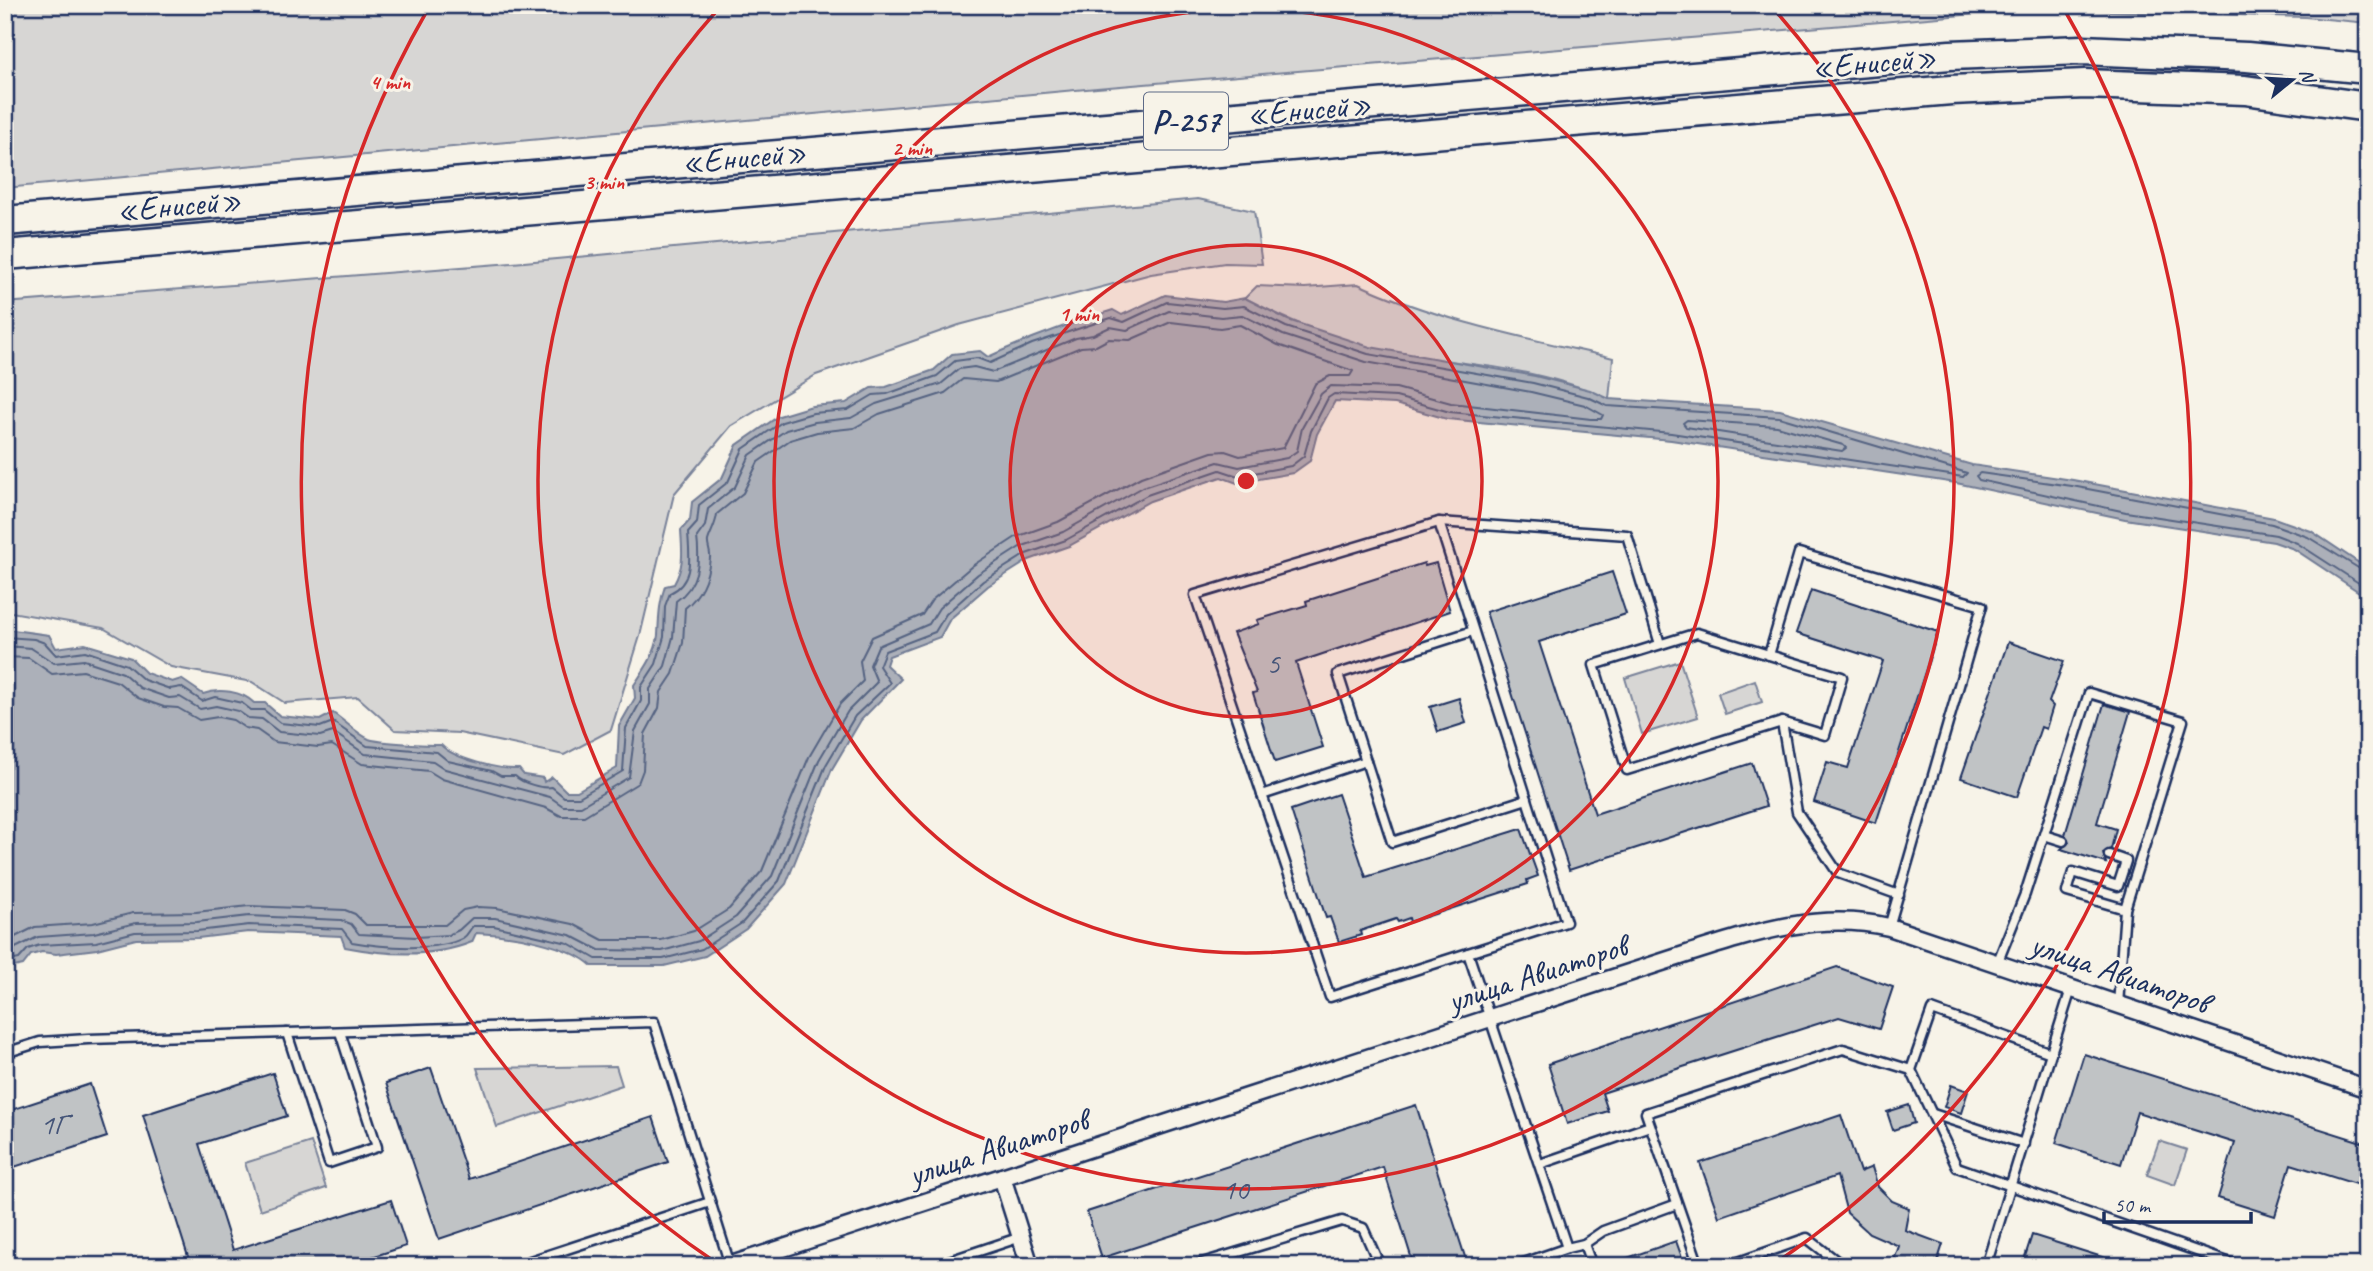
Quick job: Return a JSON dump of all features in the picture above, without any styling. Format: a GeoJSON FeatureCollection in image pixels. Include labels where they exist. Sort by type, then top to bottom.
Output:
{"type":"FeatureCollection","features":[{"type":"Feature","properties":{"kind":"highway","name":"«Енисей»"},"geometry":{"type":"LineString","coordinates":[[5,221],[1950,55],[2082,50],[2247,57],[2368,69]]}},
{"type":"Feature","properties":{"kind":"highway","name":"«Енисей»"},"geometry":{"type":"LineString","coordinates":[[5,255],[1951,90],[2085,84],[2245,90],[2368,107]]}},
{"type":"Feature","properties":{"kind":"street","name":"улица Авиаторов"},"geometry":{"type":"LineString","coordinates":[[729,1265],[1489,1021],[1716,945],[1806,922],[1866,922],[1889,927],[1997,961],[2071,989],[2368,1089]]}},
{"type":"Feature","properties":{"kind":"street"},"geometry":{"type":"LineString","coordinates":[[1002,1177],[1030,1266]]}},
{"type":"Feature","properties":{"kind":"lane"},"geometry":{"type":"LineString","coordinates":[[1439,522],[1566,922],[1330,997],[1195,595],[1439,522],[1628,535],[1660,644]]}},
{"type":"Feature","properties":{"kind":"lane"},"geometry":{"type":"LineString","coordinates":[[1769,655],[1799,553],[1982,606],[1889,927]]}},
{"type":"Feature","properties":{"kind":"lane"},"geometry":{"type":"LineString","coordinates":[[1473,631],[1338,674],[1392,842],[1527,799]]}},
{"type":"Feature","properties":{"kind":"lane"},"geometry":{"type":"LineString","coordinates":[[1697,633],[1842,677],[1825,735],[1782,722],[1627,771],[1594,665],[1660,644],[1697,633]]}},
{"type":"Feature","properties":{"kind":"lane"},"geometry":{"type":"LineString","coordinates":[[1997,961],[2025,894],[2089,693],[2183,721],[2125,909],[2118,1005]]}},
{"type":"Feature","properties":{"kind":"lane"},"geometry":{"type":"LineString","coordinates":[[1782,722],[1797,812],[1838,873],[1899,895]]}},
{"type":"Feature","properties":{"kind":"lane"},"geometry":{"type":"LineString","coordinates":[[1262,795],[1366,761]]}},
{"type":"Feature","properties":{"kind":"lane"},"geometry":{"type":"LineString","coordinates":[[2044,835],[2063,841]]}},
{"type":"Feature","properties":{"kind":"lane"},"geometry":{"type":"LineString","coordinates":[[2109,855],[2126,861],[2118,886],[2073,872],[2067,892],[2125,909]]}},
{"type":"Feature","properties":{"kind":"lane"},"geometry":{"type":"LineString","coordinates":[[1468,953],[1567,1248]]}},
{"type":"Feature","properties":{"kind":"lane"},"geometry":{"type":"LineString","coordinates":[[1986,1266],[2071,989]]}},
{"type":"Feature","properties":{"kind":"lane"},"geometry":{"type":"LineString","coordinates":[[1911,1070],[1933,1010],[2051,1054]]}},
{"type":"Feature","properties":{"kind":"lane"},"geometry":{"type":"LineString","coordinates":[[5,1052],[40,1042],[654,1022],[729,1265]]}},
{"type":"Feature","properties":{"kind":"lane"},"geometry":{"type":"LineString","coordinates":[[287,1033],[329,1163],[377,1147],[340,1032]]}},
{"type":"Feature","properties":{"kind":"lane"},"geometry":{"type":"LineString","coordinates":[[1699,1266],[1646,1113],[1843,1049],[1911,1070],[1957,1167],[2239,1266]]}},
{"type":"Feature","properties":{"kind":"lane"},"geometry":{"type":"LineString","coordinates":[[1933,1114],[2024,1144]]}},
{"type":"Feature","properties":{"kind":"lane"},"geometry":{"type":"LineString","coordinates":[[1540,1164],[1650,1126]]}},
{"type":"Feature","properties":{"kind":"lane"},"geometry":{"type":"LineString","coordinates":[[515,1266],[710,1202]]}},
{"type":"Feature","properties":{"kind":"lane"},"geometry":{"type":"LineString","coordinates":[[1515,1266],[1584,1244],[1603,1231],[1677,1204]]}},
{"type":"Feature","properties":{"kind":"lane"},"geometry":{"type":"LineString","coordinates":[[1192,1266],[1342,1221],[1363,1228],[1380,1266]]}},
{"type":"Feature","properties":{"kind":"lane"},"geometry":{"type":"LineString","coordinates":[[934,1266],[1021,1237]]}},
{"type":"Feature","properties":{"kind":"lane"},"geometry":{"type":"LineString","coordinates":[[1727,1266],[1807,1238],[1843,1266]]}},
{"type":"Feature","properties":{"kind":"lane"},"geometry":{"type":"LineString","coordinates":[[1584,1244],[1592,1266]]}},
{"type":"Feature","properties":{"kind":"shaded area"},"geometry":{"type":"Polygon","coordinates":[[[5,5],[2368,5],[2368,23],[2305,17],[2035,9],[1097,88],[5,188],[5,5]]]}},
{"type":"Feature","properties":{"kind":"shaded area"},"geometry":{"type":"Polygon","coordinates":[[[1198,199],[1254,211],[1262,264],[1225,263],[1151,274],[959,325],[816,375],[731,426],[674,494],[640,636],[611,730],[564,755],[459,733],[395,730],[358,697],[285,703],[252,682],[171,667],[103,628],[5,611],[5,303],[524,262],[1198,199]]]}},
{"type":"Feature","properties":{"kind":"shaded area"},"geometry":{"type":"Polygon","coordinates":[[[1358,284],[1452,318],[1613,358],[1609,399],[1586,389],[1537,375],[1411,356],[1346,341],[1305,326],[1245,298],[1257,286],[1305,288],[1358,284]]]}},
{"type":"Feature","properties":{"kind":"shaded area"},"geometry":{"type":"Polygon","coordinates":[[[1680,661],[1698,717],[1642,734],[1625,678],[1680,661]]]}},
{"type":"Feature","properties":{"kind":"shaded area"},"geometry":{"type":"Polygon","coordinates":[[[1755,680],[1762,702],[1725,714],[1718,693],[1755,680]]]}},
{"type":"Feature","properties":{"kind":"shaded area"},"geometry":{"type":"Polygon","coordinates":[[[616,1066],[622,1085],[497,1127],[477,1068],[616,1066]]]}},
{"type":"Feature","properties":{"kind":"shaded area"},"geometry":{"type":"Polygon","coordinates":[[[2159,1141],[2187,1150],[2175,1185],[2147,1175],[2159,1141]]]}},
{"type":"Feature","properties":{"kind":"shaded area"},"geometry":{"type":"Polygon","coordinates":[[[311,1142],[326,1188],[260,1210],[245,1163],[311,1142]]]}},
{"type":"Feature","properties":{"kind":"water"},"geometry":{"type":"Polygon","coordinates":[[[1165,295],[1223,302],[1245,298],[1288,320],[1370,347],[1535,376],[1590,390],[1609,399],[1780,410],[1972,465],[2073,480],[2274,518],[2311,531],[2368,569],[2368,598],[2294,549],[2274,542],[2125,519],[1956,483],[1671,440],[1447,419],[1395,404],[1335,401],[1317,434],[1310,461],[1293,473],[1237,483],[1221,477],[1150,501],[1069,546],[1029,560],[988,586],[950,619],[940,637],[889,656],[886,665],[901,679],[861,720],[832,769],[786,884],[746,929],[705,956],[664,966],[592,966],[553,946],[489,934],[476,933],[472,942],[441,951],[409,953],[345,947],[341,936],[248,932],[198,938],[136,939],[97,949],[56,954],[42,952],[31,955],[23,965],[5,969],[5,629],[49,635],[56,648],[85,644],[131,658],[146,673],[172,682],[181,679],[203,694],[216,691],[237,693],[254,703],[265,703],[280,716],[320,720],[333,713],[369,739],[441,745],[466,759],[489,766],[519,769],[524,775],[543,778],[544,782],[552,777],[566,791],[577,791],[617,768],[619,726],[635,698],[634,685],[655,649],[660,604],[665,586],[674,584],[680,570],[681,530],[690,520],[692,502],[722,478],[737,445],[779,416],[812,406],[846,403],[871,388],[886,387],[934,370],[952,354],[980,351],[988,357],[1050,331],[1113,310],[1122,315],[1165,295]]]}},
{"type":"Feature","properties":{"kind":"building"},"geometry":{"type":"Polygon","coordinates":[[[1424,563],[1425,566],[1436,563],[1450,611],[1296,663],[1323,747],[1275,762],[1253,693],[1257,692],[1233,633],[1259,624],[1257,620],[1307,605],[1306,601],[1424,563]]]}},
{"type":"Feature","properties":{"kind":"building"},"geometry":{"type":"Polygon","coordinates":[[[1612,572],[1626,614],[1539,642],[1595,814],[1752,763],[1766,806],[1569,870],[1486,612],[1612,572]]]}},
{"type":"Feature","properties":{"kind":"building"},"geometry":{"type":"Polygon","coordinates":[[[1811,590],[1938,632],[1876,823],[1814,802],[1827,762],[1848,768],[1883,661],[1796,633],[1811,590]]]}},
{"type":"Feature","properties":{"kind":"building"},"geometry":{"type":"Polygon","coordinates":[[[2008,642],[2064,661],[2049,702],[2053,706],[2046,729],[2041,727],[2017,797],[1961,778],[2008,642]]]}},
{"type":"Feature","properties":{"kind":"building"},"geometry":{"type":"Polygon","coordinates":[[[1459,698],[1466,723],[1438,732],[1430,707],[1459,698]]]}},
{"type":"Feature","properties":{"kind":"building"},"geometry":{"type":"Polygon","coordinates":[[[2104,704],[2130,712],[2097,823],[2116,829],[2111,849],[2103,853],[2106,863],[2061,849],[2069,842],[2065,835],[2104,704]]]}},
{"type":"Feature","properties":{"kind":"building"},"geometry":{"type":"Polygon","coordinates":[[[1338,794],[1366,877],[1521,829],[1538,876],[1527,880],[1528,884],[1410,922],[1409,918],[1398,922],[1396,919],[1360,931],[1361,935],[1339,942],[1330,917],[1326,918],[1291,810],[1338,794]]]}},
{"type":"Feature","properties":{"kind":"building"},"geometry":{"type":"Polygon","coordinates":[[[1837,967],[1893,987],[1879,1029],[1839,1017],[1602,1093],[1608,1111],[1567,1124],[1548,1064],[1837,967]]]}},
{"type":"Feature","properties":{"kind":"building"},"geometry":{"type":"Polygon","coordinates":[[[2084,1054],[2368,1144],[2368,1188],[2291,1164],[2275,1216],[2218,1198],[2235,1143],[2137,1112],[2121,1164],[2056,1143],[2084,1054]]]}},
{"type":"Feature","properties":{"kind":"building"},"geometry":{"type":"Polygon","coordinates":[[[431,1068],[469,1179],[653,1117],[668,1162],[439,1239],[386,1083],[431,1068]]]}},
{"type":"Feature","properties":{"kind":"building"},"geometry":{"type":"Polygon","coordinates":[[[273,1073],[287,1116],[199,1144],[233,1250],[391,1200],[406,1246],[344,1266],[191,1266],[143,1115],[273,1073]]]}},
{"type":"Feature","properties":{"kind":"building"},"geometry":{"type":"Polygon","coordinates":[[[90,1084],[107,1137],[5,1170],[5,1112],[90,1084]]]}},
{"type":"Feature","properties":{"kind":"building"},"geometry":{"type":"Polygon","coordinates":[[[1951,1085],[1968,1091],[1961,1113],[1944,1107],[1951,1085]]]}},
{"type":"Feature","properties":{"kind":"building"},"geometry":{"type":"Polygon","coordinates":[[[1416,1105],[1467,1263],[1458,1266],[1414,1266],[1383,1167],[1102,1258],[1087,1212],[1416,1105]]]}},
{"type":"Feature","properties":{"kind":"building"},"geometry":{"type":"Polygon","coordinates":[[[1909,1105],[1914,1123],[1893,1130],[1887,1112],[1909,1105]]]}},
{"type":"Feature","properties":{"kind":"building"},"geometry":{"type":"Polygon","coordinates":[[[1841,1115],[1860,1172],[1872,1167],[1878,1187],[1892,1201],[1909,1208],[1905,1230],[1943,1244],[1936,1266],[1892,1266],[1899,1246],[1869,1233],[1847,1213],[1837,1176],[1719,1217],[1700,1163],[1841,1115]]]}},
{"type":"Feature","properties":{"kind":"building"},"geometry":{"type":"Polygon","coordinates":[[[2032,1235],[2118,1262],[2117,1266],[2022,1266],[2032,1235]]]}},
{"type":"Feature","properties":{"kind":"building"},"geometry":{"type":"Polygon","coordinates":[[[1676,1241],[1685,1266],[1613,1266],[1613,1263],[1676,1241]]]}}]}
